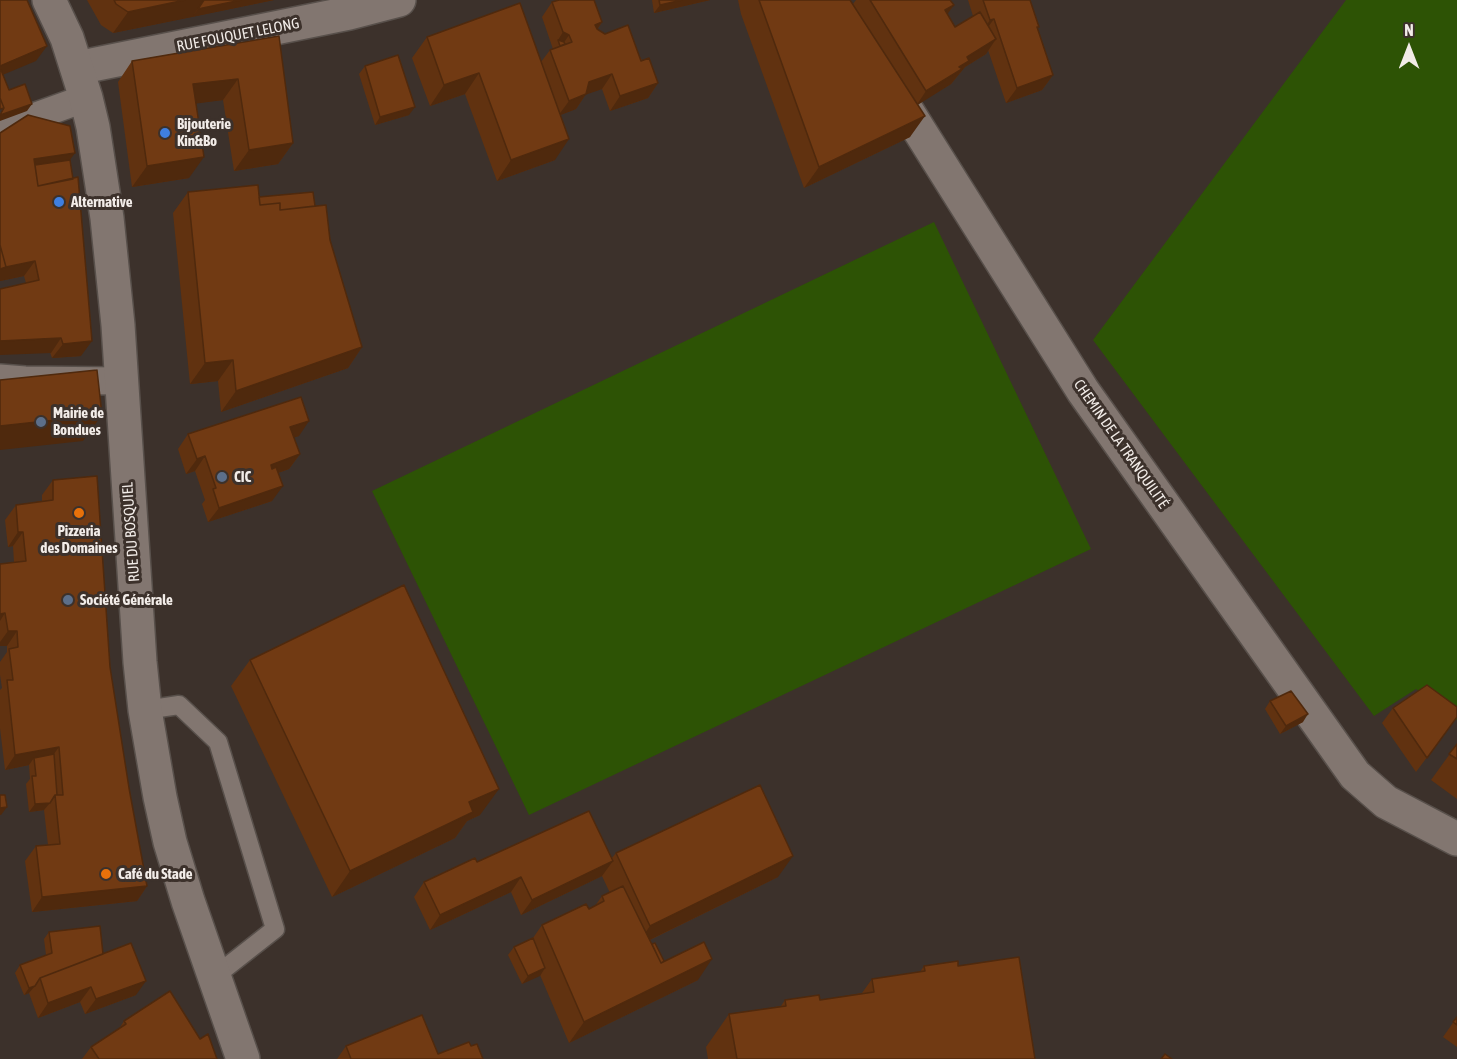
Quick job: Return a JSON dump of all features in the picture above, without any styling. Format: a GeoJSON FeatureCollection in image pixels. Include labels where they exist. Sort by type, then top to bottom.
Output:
{"type":"FeatureCollection","features":[{"type":"Feature","properties":{"kind":"street","name":"RUE DU BOSQUIEL"},"geometry":{"type":"LineString","coordinates":[[49,0],[67,38],[81,83],[94,137],[107,218],[121,381],[138,639],[145,710],[160,797],[170,842],[188,902],[243,1059]]}},
{"type":"Feature","properties":{"kind":"street","name":"RUE FOUQUET LELONG"},"geometry":{"type":"LineString","coordinates":[[81,83],[399,0]]}},
{"type":"Feature","properties":{"kind":"street","name":"CHEMIN DE LA TRANQUILITÉ"},"geometry":{"type":"LineString","coordinates":[[881,70],[1083,390],[1355,775],[1386,802],[1457,839]]}},
{"type":"Feature","properties":{"kind":"street"},"geometry":{"type":"LineString","coordinates":[[0,129],[81,83]]}},
{"type":"Feature","properties":{"kind":"street"},"geometry":{"type":"LineString","coordinates":[[0,378],[34,381],[121,381]]}},
{"type":"Feature","properties":{"kind":"lane"},"geometry":{"type":"LineString","coordinates":[[145,710],[179,705],[218,742],[275,929],[214,976]]}},
{"type":"Feature","properties":{"kind":"green space"},"geometry":{"type":"Polygon","coordinates":[[[1346,0],[1457,0],[1457,720],[1416,689],[1374,716],[1093,340],[1346,0]]]}},
{"type":"Feature","properties":{"kind":"green space"},"geometry":{"type":"Polygon","coordinates":[[[934,222],[1091,549],[529,815],[372,491],[934,222]]]}},
{"type":"Feature","properties":{"kind":"building"},"geometry":{"type":"Polygon","coordinates":[[[0,0],[27,0],[47,46],[0,66],[0,0]]]}},
{"type":"Feature","properties":{"kind":"building"},"geometry":{"type":"Polygon","coordinates":[[[114,0],[185,0],[128,12],[114,0]]]}},
{"type":"Feature","properties":{"kind":"building"},"geometry":{"type":"Polygon","coordinates":[[[204,0],[241,0],[198,9],[204,0]]]}},
{"type":"Feature","properties":{"kind":"building"},"geometry":{"type":"Polygon","coordinates":[[[594,0],[602,22],[595,25],[605,34],[628,25],[641,61],[649,58],[658,83],[620,96],[612,74],[589,82],[586,94],[569,101],[550,50],[572,42],[569,35],[563,32],[552,2],[594,0]]]}},
{"type":"Feature","properties":{"kind":"building"},"geometry":{"type":"Polygon","coordinates":[[[659,0],[682,0],[660,5],[659,0]]]}},
{"type":"Feature","properties":{"kind":"building"},"geometry":{"type":"Polygon","coordinates":[[[759,0],[850,0],[925,116],[819,167],[759,0]]]}},
{"type":"Feature","properties":{"kind":"building"},"geometry":{"type":"Polygon","coordinates":[[[870,0],[950,0],[954,5],[945,10],[955,27],[980,12],[996,39],[967,57],[969,61],[959,67],[962,69],[926,91],[870,0]]]}},
{"type":"Feature","properties":{"kind":"building"},"geometry":{"type":"Polygon","coordinates":[[[983,0],[1030,0],[1053,75],[1017,88],[994,19],[990,20],[983,0]]]}},
{"type":"Feature","properties":{"kind":"building"},"geometry":{"type":"Polygon","coordinates":[[[520,3],[569,139],[511,160],[479,73],[444,85],[427,37],[520,3]]]}},
{"type":"Feature","properties":{"kind":"building"},"geometry":{"type":"Polygon","coordinates":[[[279,36],[293,143],[249,150],[238,79],[193,84],[204,157],[147,166],[132,61],[279,36]]]}},
{"type":"Feature","properties":{"kind":"building"},"geometry":{"type":"Polygon","coordinates":[[[398,55],[415,107],[380,117],[365,66],[398,55]]]}},
{"type":"Feature","properties":{"kind":"building"},"geometry":{"type":"Polygon","coordinates":[[[0,70],[9,90],[25,84],[32,104],[0,115],[4,108],[0,98],[0,70]]]}},
{"type":"Feature","properties":{"kind":"building"},"geometry":{"type":"Polygon","coordinates":[[[28,115],[70,126],[75,153],[34,159],[38,186],[78,177],[92,341],[63,344],[61,338],[0,341],[0,289],[39,280],[35,261],[6,267],[0,245],[0,133],[28,115]]]}},
{"type":"Feature","properties":{"kind":"building"},"geometry":{"type":"Polygon","coordinates":[[[70,160],[73,179],[38,186],[35,165],[70,160]]]}},
{"type":"Feature","properties":{"kind":"building"},"geometry":{"type":"Polygon","coordinates":[[[258,185],[260,205],[280,203],[280,210],[326,205],[330,240],[362,347],[236,391],[233,360],[205,363],[188,192],[258,185]]]}},
{"type":"Feature","properties":{"kind":"building"},"geometry":{"type":"Polygon","coordinates":[[[313,192],[315,206],[280,210],[280,203],[260,205],[259,197],[313,192]]]}},
{"type":"Feature","properties":{"kind":"building"},"geometry":{"type":"Polygon","coordinates":[[[0,245],[6,267],[0,269],[0,245]]]}},
{"type":"Feature","properties":{"kind":"building"},"geometry":{"type":"Polygon","coordinates":[[[97,370],[102,415],[0,426],[0,380],[97,370]]]}},
{"type":"Feature","properties":{"kind":"building"},"geometry":{"type":"Polygon","coordinates":[[[301,397],[309,421],[290,427],[300,454],[271,465],[272,469],[276,467],[283,486],[219,508],[213,489],[216,488],[205,456],[197,459],[188,434],[301,397]]]}},
{"type":"Feature","properties":{"kind":"building"},"geometry":{"type":"Polygon","coordinates":[[[97,476],[110,667],[147,886],[42,897],[36,846],[60,844],[55,795],[63,795],[59,747],[15,755],[7,680],[13,680],[9,649],[18,647],[17,631],[8,631],[5,613],[0,614],[0,564],[26,561],[23,532],[18,532],[16,505],[53,500],[53,480],[97,476]]]}},
{"type":"Feature","properties":{"kind":"building"},"geometry":{"type":"Polygon","coordinates":[[[404,585],[499,789],[469,802],[473,812],[350,871],[250,660],[404,585]]]}},
{"type":"Feature","properties":{"kind":"building"},"geometry":{"type":"Polygon","coordinates":[[[1427,685],[1457,707],[1457,717],[1427,758],[1393,708],[1427,685]]]}},
{"type":"Feature","properties":{"kind":"building"},"geometry":{"type":"Polygon","coordinates":[[[1291,691],[1308,714],[1286,726],[1270,701],[1291,691]]]}},
{"type":"Feature","properties":{"kind":"building"},"geometry":{"type":"Polygon","coordinates":[[[1457,744],[1457,759],[1449,754],[1457,744]]]}},
{"type":"Feature","properties":{"kind":"building"},"geometry":{"type":"Polygon","coordinates":[[[54,754],[57,795],[50,803],[35,804],[32,776],[36,776],[34,758],[54,754]]]}},
{"type":"Feature","properties":{"kind":"building"},"geometry":{"type":"Polygon","coordinates":[[[760,785],[793,856],[650,926],[616,853],[760,785]]]}},
{"type":"Feature","properties":{"kind":"building"},"geometry":{"type":"Polygon","coordinates":[[[0,795],[5,795],[7,807],[0,808],[0,795]]]}},
{"type":"Feature","properties":{"kind":"building"},"geometry":{"type":"Polygon","coordinates":[[[589,811],[613,861],[532,900],[521,877],[440,915],[424,882],[475,858],[477,862],[589,811]]]}},
{"type":"Feature","properties":{"kind":"building"},"geometry":{"type":"Polygon","coordinates":[[[623,886],[661,963],[704,942],[712,959],[584,1022],[542,925],[586,904],[589,909],[604,901],[602,896],[623,886]]]}},
{"type":"Feature","properties":{"kind":"building"},"geometry":{"type":"Polygon","coordinates":[[[100,926],[103,954],[40,978],[35,986],[29,988],[20,965],[52,953],[49,932],[100,926]]]}},
{"type":"Feature","properties":{"kind":"building"},"geometry":{"type":"Polygon","coordinates":[[[533,938],[545,968],[528,976],[514,947],[533,938]]]}},
{"type":"Feature","properties":{"kind":"building"},"geometry":{"type":"Polygon","coordinates":[[[131,943],[146,981],[96,999],[91,987],[48,1003],[40,978],[131,943]]]}},
{"type":"Feature","properties":{"kind":"building"},"geometry":{"type":"Polygon","coordinates":[[[655,943],[664,961],[661,963],[652,944],[655,943]]]}},
{"type":"Feature","properties":{"kind":"building"},"geometry":{"type":"Polygon","coordinates":[[[1019,957],[1035,1059],[737,1059],[729,1014],[786,1006],[785,1000],[819,995],[820,1000],[874,992],[872,979],[925,971],[924,966],[958,961],[958,966],[1019,957]]]}},
{"type":"Feature","properties":{"kind":"building"},"geometry":{"type":"Polygon","coordinates":[[[170,991],[200,1039],[208,1034],[217,1059],[99,1059],[91,1047],[126,1024],[124,1021],[170,991]]]}},
{"type":"Feature","properties":{"kind":"building"},"geometry":{"type":"Polygon","coordinates":[[[422,1015],[438,1054],[469,1042],[471,1046],[477,1044],[483,1059],[351,1059],[346,1046],[422,1015]]]}},
{"type":"Feature","properties":{"kind":"building"},"geometry":{"type":"Polygon","coordinates":[[[1165,1054],[1172,1059],[1161,1059],[1165,1054]]]}},
{"type":"Feature","properties":{"kind":"place","name":"Bijouterie Kin&Bo"},"geometry":{"type":"Point","coordinates":[165,133]}},
{"type":"Feature","properties":{"kind":"place","name":"Alternative"},"geometry":{"type":"Point","coordinates":[59,202]}},
{"type":"Feature","properties":{"kind":"place","name":"Mairie de Bondues"},"geometry":{"type":"Point","coordinates":[41,422]}},
{"type":"Feature","properties":{"kind":"place","name":"CIC"},"geometry":{"type":"Point","coordinates":[222,477]}},
{"type":"Feature","properties":{"kind":"place","name":"Pizzeria des Domaines"},"geometry":{"type":"Point","coordinates":[79,513]}},
{"type":"Feature","properties":{"kind":"place","name":"Société Générale"},"geometry":{"type":"Point","coordinates":[68,600]}},
{"type":"Feature","properties":{"kind":"place","name":"Café du Stade"},"geometry":{"type":"Point","coordinates":[106,874]}}]}
